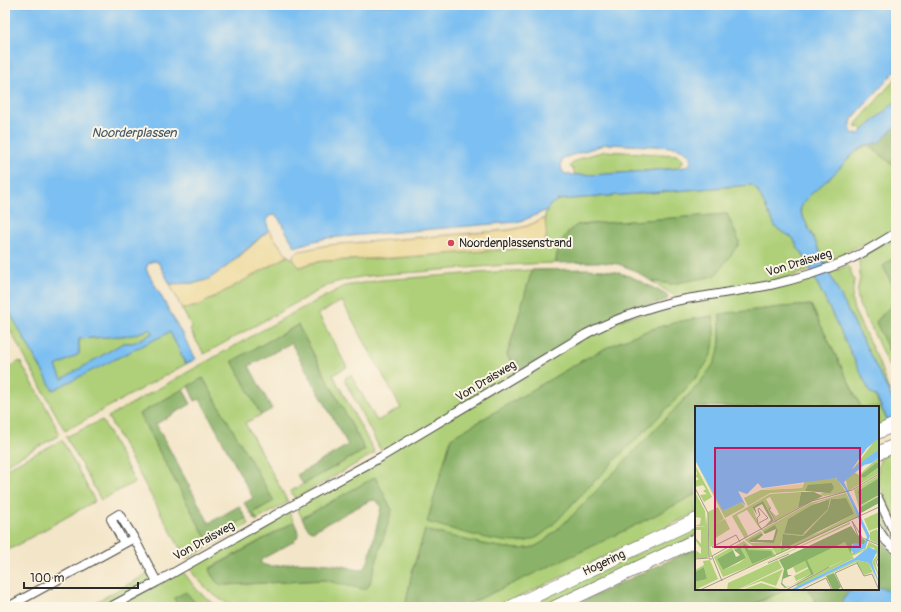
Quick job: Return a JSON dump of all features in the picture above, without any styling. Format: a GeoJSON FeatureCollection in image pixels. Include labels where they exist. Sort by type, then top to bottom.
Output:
{"type":"FeatureCollection","features":[{"type":"Feature","properties":{"kind":"highway"},"geometry":{"type":"LineString","coordinates":[[880,431],[896,424]]}},
{"type":"Feature","properties":{"kind":"highway","name":"Hogering"},"geometry":{"type":"LineString","coordinates":[[511,607],[695,520]]}},
{"type":"Feature","properties":{"kind":"highway","name":"Hogering"},"geometry":{"type":"LineString","coordinates":[[555,607],[695,540]]}},
{"type":"Feature","properties":{"kind":"street","name":"Von Draisweg"},"geometry":{"type":"LineString","coordinates":[[110,607],[381,457],[604,324],[642,310],[672,302],[770,285],[807,275],[849,260],[896,233]]}},
{"type":"Feature","properties":{"kind":"street"},"geometry":{"type":"LineString","coordinates":[[879,500],[896,536]]}},
{"type":"Feature","properties":{"kind":"street"},"geometry":{"type":"LineString","coordinates":[[124,542],[110,519],[119,514],[134,538],[157,582]]}},
{"type":"Feature","properties":{"kind":"street"},"geometry":{"type":"LineString","coordinates":[[879,530],[886,541],[896,550]]}},
{"type":"Feature","properties":{"kind":"street"},"geometry":{"type":"LineString","coordinates":[[8,607],[124,542],[134,538]]}},
{"type":"Feature","properties":{"kind":"green space"},"geometry":{"type":"Polygon","coordinates":[[[896,78],[896,101],[864,130],[860,127],[856,128],[856,124],[896,78]]]}},
{"type":"Feature","properties":{"kind":"green space"},"geometry":{"type":"Polygon","coordinates":[[[896,126],[896,163],[893,165],[868,145],[881,141],[896,126]]]}},
{"type":"Feature","properties":{"kind":"green space"},"geometry":{"type":"Polygon","coordinates":[[[868,145],[893,165],[896,163],[896,230],[850,250],[826,264],[802,215],[801,206],[816,188],[832,175],[853,154],[868,145]]]}},
{"type":"Feature","properties":{"kind":"green space"},"geometry":{"type":"Polygon","coordinates":[[[605,151],[678,155],[683,162],[678,168],[593,175],[575,175],[573,169],[570,167],[575,161],[605,151]]]}},
{"type":"Feature","properties":{"kind":"green space"},"geometry":{"type":"Polygon","coordinates":[[[752,185],[757,189],[776,228],[793,238],[811,270],[777,281],[678,298],[651,281],[672,284],[739,241],[727,214],[577,225],[568,232],[559,246],[556,263],[504,265],[385,274],[340,281],[330,284],[204,354],[190,330],[192,327],[182,309],[198,306],[288,256],[293,259],[299,267],[323,261],[393,258],[538,247],[547,210],[550,205],[558,200],[752,185]]]}},
{"type":"Feature","properties":{"kind":"green space"},"geometry":{"type":"Polygon","coordinates":[[[727,214],[739,244],[715,276],[672,284],[651,281],[634,270],[618,264],[598,262],[556,263],[559,246],[568,232],[577,225],[727,214]]]}},
{"type":"Feature","properties":{"kind":"green space"},"geometry":{"type":"Polygon","coordinates":[[[896,235],[896,257],[886,263],[896,293],[896,300],[876,322],[892,356],[896,354],[896,363],[889,367],[859,305],[857,292],[860,278],[859,258],[896,235]]]}},
{"type":"Feature","properties":{"kind":"green space"},"geometry":{"type":"Polygon","coordinates":[[[896,257],[896,293],[883,266],[896,257]]]}},
{"type":"Feature","properties":{"kind":"green space"},"geometry":{"type":"Polygon","coordinates":[[[847,266],[850,269],[854,280],[852,300],[854,310],[878,360],[891,396],[829,273],[847,266]]]}},
{"type":"Feature","properties":{"kind":"green space"},"geometry":{"type":"Polygon","coordinates":[[[587,269],[617,272],[632,277],[667,295],[668,298],[667,300],[653,304],[517,372],[507,355],[532,270],[587,269]]]}},
{"type":"Feature","properties":{"kind":"green space"},"geometry":{"type":"Polygon","coordinates":[[[532,270],[507,355],[517,372],[387,451],[380,449],[345,381],[346,377],[351,375],[377,421],[401,408],[342,301],[318,314],[347,367],[333,375],[375,453],[295,499],[291,491],[365,450],[298,325],[233,361],[261,415],[245,423],[288,502],[257,520],[253,513],[273,501],[203,378],[139,414],[207,540],[246,518],[249,524],[186,559],[108,417],[293,313],[345,286],[381,280],[532,270]]]}},
{"type":"Feature","properties":{"kind":"green space"},"geometry":{"type":"Polygon","coordinates":[[[814,277],[871,394],[875,396],[888,422],[879,426],[879,406],[861,406],[811,305],[720,314],[719,353],[711,369],[699,384],[571,517],[543,542],[534,547],[521,549],[507,548],[482,544],[425,530],[412,572],[405,607],[338,607],[320,604],[236,607],[221,600],[209,591],[194,575],[189,566],[288,510],[294,522],[210,568],[225,585],[324,580],[369,585],[392,510],[375,477],[302,518],[296,506],[587,336],[620,320],[674,304],[807,280],[814,277]],[[713,316],[661,326],[630,337],[583,360],[451,438],[428,522],[519,542],[538,537],[556,521],[677,398],[704,366],[712,352],[713,316]]]}},
{"type":"Feature","properties":{"kind":"green space"},"geometry":{"type":"Polygon","coordinates":[[[896,300],[896,354],[891,356],[876,322],[896,300]]]}},
{"type":"Feature","properties":{"kind":"green space"},"geometry":{"type":"Polygon","coordinates":[[[5,304],[53,390],[170,331],[186,364],[65,431],[5,321],[5,304]]]}},
{"type":"Feature","properties":{"kind":"green space"},"geometry":{"type":"Polygon","coordinates":[[[811,305],[861,406],[695,406],[695,495],[589,548],[462,607],[405,607],[412,572],[425,530],[482,544],[507,548],[521,549],[534,547],[543,542],[571,517],[699,384],[712,367],[719,350],[720,314],[811,305]]]}},
{"type":"Feature","properties":{"kind":"green space"},"geometry":{"type":"Polygon","coordinates":[[[713,316],[713,348],[708,361],[699,374],[554,524],[542,534],[531,540],[508,542],[480,537],[427,522],[451,438],[583,360],[630,337],[661,326],[713,316]]]}},
{"type":"Feature","properties":{"kind":"green space"},"geometry":{"type":"Polygon","coordinates":[[[298,325],[365,450],[303,484],[297,475],[348,445],[291,343],[249,366],[272,409],[261,415],[232,361],[298,325]]]}},
{"type":"Feature","properties":{"kind":"green space"},"geometry":{"type":"Polygon","coordinates":[[[151,329],[153,333],[133,343],[123,343],[62,380],[56,366],[79,354],[79,339],[133,335],[151,329]]]}},
{"type":"Feature","properties":{"kind":"green space"},"geometry":{"type":"Polygon","coordinates":[[[20,361],[59,433],[58,436],[5,465],[5,370],[20,361]]]}},
{"type":"Feature","properties":{"kind":"green space"},"geometry":{"type":"Polygon","coordinates":[[[203,378],[274,501],[253,512],[257,520],[256,521],[244,503],[253,498],[200,399],[195,401],[188,386],[203,378]]]}},
{"type":"Feature","properties":{"kind":"green space"},"geometry":{"type":"Polygon","coordinates":[[[183,389],[191,404],[156,424],[209,523],[239,506],[246,518],[207,540],[139,414],[183,389]]]}},
{"type":"Feature","properties":{"kind":"green space"},"geometry":{"type":"Polygon","coordinates":[[[102,420],[135,482],[101,500],[66,437],[102,420]]]}},
{"type":"Feature","properties":{"kind":"green space"},"geometry":{"type":"Polygon","coordinates":[[[62,440],[95,501],[5,552],[5,469],[62,440]]]}},
{"type":"Feature","properties":{"kind":"green space"},"geometry":{"type":"Polygon","coordinates":[[[896,450],[896,525],[889,505],[879,484],[879,464],[881,459],[896,450]]]}},
{"type":"Feature","properties":{"kind":"green space"},"geometry":{"type":"Polygon","coordinates":[[[375,477],[392,510],[372,577],[366,589],[324,580],[222,585],[215,580],[210,569],[294,522],[298,533],[296,540],[262,559],[260,562],[267,566],[293,563],[314,563],[360,570],[366,565],[369,559],[381,506],[377,501],[369,501],[313,531],[308,528],[302,518],[375,477]]]}},
{"type":"Feature","properties":{"kind":"green space"},"geometry":{"type":"Polygon","coordinates":[[[695,495],[695,513],[498,607],[462,607],[609,538],[695,495]]]}},
{"type":"Feature","properties":{"kind":"green space"},"geometry":{"type":"Polygon","coordinates":[[[879,508],[896,541],[896,546],[886,538],[879,522],[879,508]]]}},
{"type":"Feature","properties":{"kind":"green space"},"geometry":{"type":"Polygon","coordinates":[[[695,526],[695,536],[546,607],[525,607],[695,526]]]}},
{"type":"Feature","properties":{"kind":"green space"},"geometry":{"type":"Polygon","coordinates":[[[879,540],[896,554],[896,594],[879,587],[879,540]]]}},
{"type":"Feature","properties":{"kind":"green space"},"geometry":{"type":"Polygon","coordinates":[[[695,548],[695,590],[785,590],[747,607],[570,607],[695,548]]]}},
{"type":"Feature","properties":{"kind":"green space"},"geometry":{"type":"Polygon","coordinates":[[[182,572],[197,590],[217,607],[196,607],[197,604],[174,598],[179,607],[116,607],[182,572]]]}},
{"type":"Feature","properties":{"kind":"green space"},"geometry":{"type":"Polygon","coordinates":[[[149,573],[153,579],[102,607],[87,607],[149,573]]]}},
{"type":"Feature","properties":{"kind":"green space"},"geometry":{"type":"Polygon","coordinates":[[[785,590],[810,590],[818,607],[748,607],[785,590]]]}},
{"type":"Feature","properties":{"kind":"green space"},"geometry":{"type":"Polygon","coordinates":[[[810,590],[850,590],[844,598],[840,607],[818,607],[810,590]]]}},
{"type":"Feature","properties":{"kind":"green space"},"geometry":{"type":"Polygon","coordinates":[[[186,592],[197,605],[196,607],[179,607],[174,598],[186,592]]]}},
{"type":"Feature","properties":{"kind":"sand","name":"Noordenplassenstrand"},"geometry":{"type":"Polygon","coordinates":[[[545,218],[546,238],[545,242],[538,247],[393,258],[323,261],[299,267],[293,259],[293,255],[300,251],[328,245],[510,230],[527,226],[545,218]]]}},
{"type":"Feature","properties":{"kind":"sand"},"geometry":{"type":"Polygon","coordinates":[[[269,230],[288,256],[198,306],[182,309],[170,284],[195,283],[213,276],[244,253],[269,230]]]}},
{"type":"Feature","properties":{"kind":"water","name":"Noorderplassen"},"geometry":{"type":"Polygon","coordinates":[[[5,5],[896,5],[896,70],[852,119],[851,129],[853,134],[859,134],[896,101],[896,126],[881,141],[864,146],[854,153],[834,174],[809,196],[800,210],[829,273],[896,406],[896,438],[876,396],[871,394],[802,252],[799,250],[793,238],[776,228],[757,190],[752,185],[558,200],[550,205],[547,210],[516,222],[327,238],[295,247],[279,219],[275,215],[269,216],[267,219],[267,225],[269,230],[227,266],[209,279],[196,283],[170,284],[158,262],[153,261],[148,264],[146,269],[196,359],[186,364],[170,332],[53,390],[5,304],[5,5]],[[606,144],[563,158],[561,166],[562,170],[564,173],[570,175],[639,172],[681,168],[689,165],[691,161],[688,153],[674,147],[606,144]],[[150,329],[133,335],[79,339],[79,354],[56,366],[62,379],[123,343],[133,343],[153,333],[150,329]]]}},
{"type":"Feature","properties":{"kind":"water"},"geometry":{"type":"Polygon","coordinates":[[[879,587],[896,594],[896,607],[840,607],[844,598],[850,590],[879,590],[879,587]]]}},
{"type":"Feature","properties":{"kind":"place","name":"Noordenplassenstrand"},"geometry":{"type":"Point","coordinates":[451,243]}}]}
